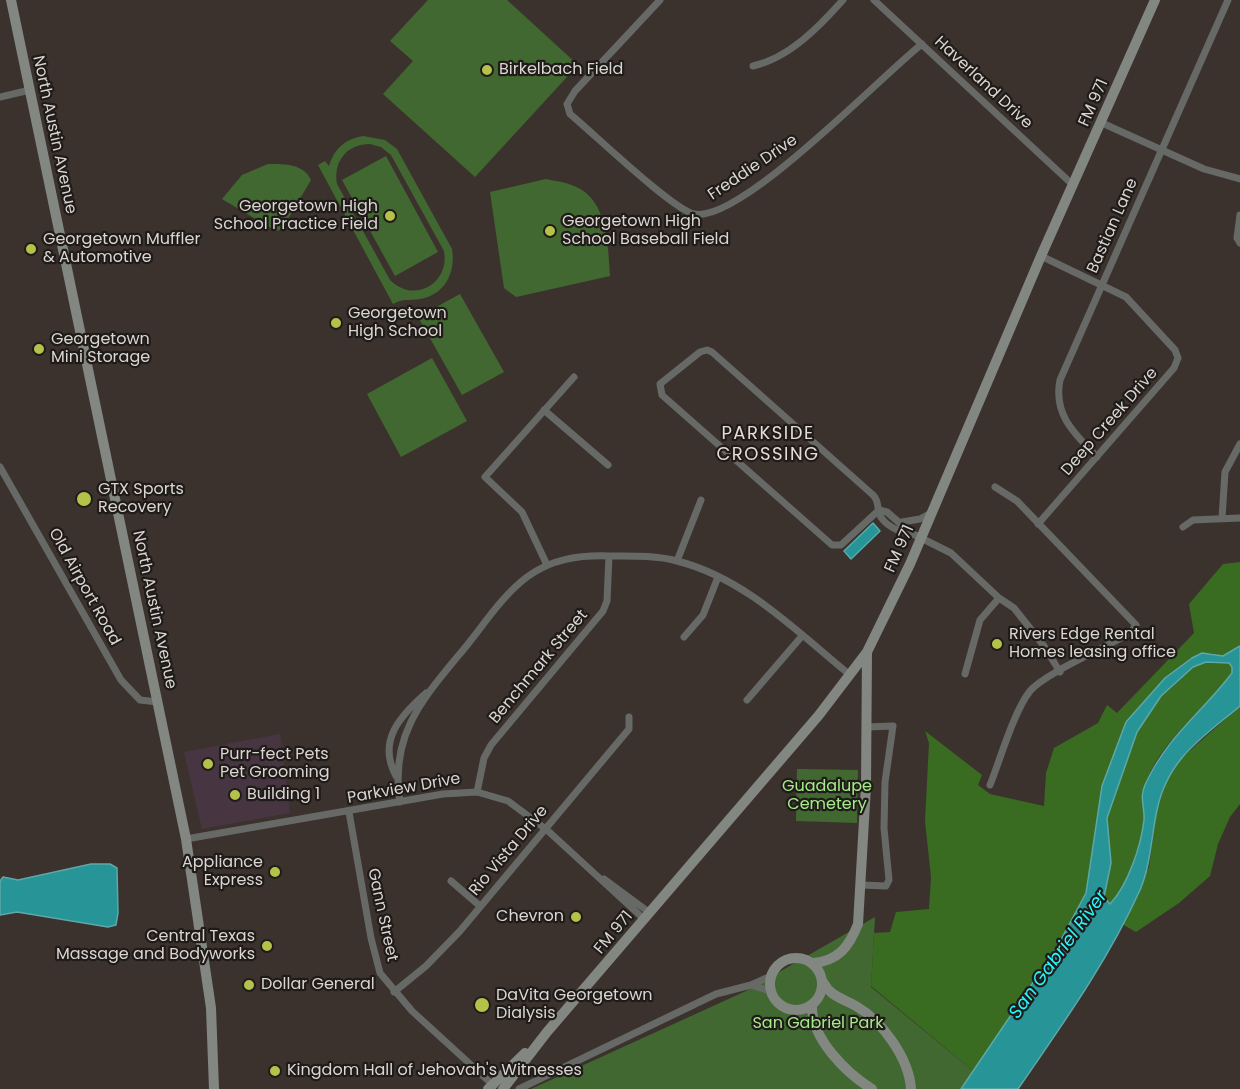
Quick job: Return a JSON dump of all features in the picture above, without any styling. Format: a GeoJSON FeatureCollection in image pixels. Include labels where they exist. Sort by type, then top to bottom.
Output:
{"type":"FeatureCollection","features":[{"type":"Feature","properties":{"kind":"main road","name":"North Austin Avenue"},"geometry":{"type":"LineString","coordinates":[[11,0],[186,839],[211,1008],[214,1089]]}},
{"type":"Feature","properties":{"kind":"main road","name":"FM 971"},"geometry":{"type":"LineString","coordinates":[[496,1088],[648,917],[867,652],[916,535],[933,511],[1041,256],[1155,0]]}},
{"type":"Feature","properties":{"kind":"main road"},"geometry":{"type":"LineString","coordinates":[[867,652],[867,727],[858,924],[851,941],[839,955],[831,960],[813,963],[794,957],[784,960],[771,976],[770,992],[781,1006],[800,1011],[813,1019],[838,1059],[860,1082],[872,1089]]}},
{"type":"Feature","properties":{"kind":"main road"},"geometry":{"type":"LineString","coordinates":[[813,1019],[815,1002],[831,960]]}},
{"type":"Feature","properties":{"kind":"main road"},"geometry":{"type":"LineString","coordinates":[[813,963],[832,995],[856,1006],[879,1026],[904,1062],[911,1089]]}},
{"type":"Feature","properties":{"kind":"main road"},"geometry":{"type":"LineString","coordinates":[[800,1011],[832,995]]}},
{"type":"Feature","properties":{"kind":"street","name":"Freddie Drive"},"geometry":{"type":"LineString","coordinates":[[660,0],[574,91],[567,104],[570,114],[673,202],[694,214],[708,214],[729,205],[819,140],[922,44]]}},
{"type":"Feature","properties":{"kind":"street"},"geometry":{"type":"LineString","coordinates":[[753,66],[765,63],[815,30],[843,0]]}},
{"type":"Feature","properties":{"kind":"street","name":"Haverland Drive"},"geometry":{"type":"LineString","coordinates":[[874,0],[1073,185]]}},
{"type":"Feature","properties":{"kind":"street","name":"Bastian Lane"},"geometry":{"type":"LineString","coordinates":[[1097,457],[1064,421],[1057,394],[1060,380],[1228,0]]}},
{"type":"Feature","properties":{"kind":"street"},"geometry":{"type":"LineString","coordinates":[[0,97],[30,90]]}},
{"type":"Feature","properties":{"kind":"street"},"geometry":{"type":"LineString","coordinates":[[1102,123],[1204,169],[1240,179]]}},
{"type":"Feature","properties":{"kind":"street"},"geometry":{"type":"LineString","coordinates":[[1240,215],[1237,238],[1240,243]]}},
{"type":"Feature","properties":{"kind":"street","name":"Deep Creek Drive"},"geometry":{"type":"LineString","coordinates":[[1038,524],[1174,368],[1178,358],[1175,350],[1126,297],[1041,256]]}},
{"type":"Feature","properties":{"kind":"street"},"geometry":{"type":"LineString","coordinates":[[879,510],[855,529],[843,543],[834,546],[662,395],[660,384],[700,352],[709,351],[873,495],[879,510],[880,517],[895,529],[916,535]]}},
{"type":"Feature","properties":{"kind":"street"},"geometry":{"type":"LineString","coordinates":[[547,565],[522,512],[485,477],[574,377]]}},
{"type":"Feature","properties":{"kind":"street"},"geometry":{"type":"LineString","coordinates":[[544,410],[608,465]]}},
{"type":"Feature","properties":{"kind":"street"},"geometry":{"type":"LineString","coordinates":[[1222,518],[1226,472],[1240,444]]}},
{"type":"Feature","properties":{"kind":"street","name":"Old Airport Road"},"geometry":{"type":"LineString","coordinates":[[0,467],[121,680],[140,700],[158,702]]}},
{"type":"Feature","properties":{"kind":"street"},"geometry":{"type":"LineString","coordinates":[[990,785],[1023,704],[1038,684],[1131,632],[1137,625],[1017,501],[995,487]]}},
{"type":"Feature","properties":{"kind":"street"},"geometry":{"type":"LineString","coordinates":[[677,561],[701,500]]}},
{"type":"Feature","properties":{"kind":"street"},"geometry":{"type":"LineString","coordinates":[[879,510],[887,512],[916,535],[951,553],[1018,613],[1049,652],[1060,672]]}},
{"type":"Feature","properties":{"kind":"street"},"geometry":{"type":"LineString","coordinates":[[901,522],[920,519],[933,511]]}},
{"type":"Feature","properties":{"kind":"street"},"geometry":{"type":"LineString","coordinates":[[1183,527],[1192,520],[1240,518]]}},
{"type":"Feature","properties":{"kind":"street"},"geometry":{"type":"LineString","coordinates":[[400,802],[396,776],[389,759],[391,733],[406,712],[432,687],[514,589],[526,578],[547,565],[578,556],[677,561],[718,577],[754,596],[850,675]]}},
{"type":"Feature","properties":{"kind":"street","name":"Benchmark Street"},"geometry":{"type":"LineString","coordinates":[[477,792],[484,758],[491,745],[603,611],[607,601],[609,556]]}},
{"type":"Feature","properties":{"kind":"street"},"geometry":{"type":"LineString","coordinates":[[684,637],[703,615],[718,577]]}},
{"type":"Feature","properties":{"kind":"street"},"geometry":{"type":"LineString","coordinates":[[965,674],[980,620],[999,598]]}},
{"type":"Feature","properties":{"kind":"street"},"geometry":{"type":"LineString","coordinates":[[747,700],[802,636]]}},
{"type":"Feature","properties":{"kind":"street"},"geometry":{"type":"LineString","coordinates":[[396,776],[408,728],[432,687]]}},
{"type":"Feature","properties":{"kind":"street","name":"Rio Vista Drive"},"geometry":{"type":"LineString","coordinates":[[394,992],[441,951],[480,906],[629,729],[629,717]]}},
{"type":"Feature","properties":{"kind":"street"},"geometry":{"type":"LineString","coordinates":[[861,885],[886,886],[889,880],[884,828],[885,782],[893,726],[867,727]]}},
{"type":"Feature","properties":{"kind":"street","name":"Parkview Drive"},"geometry":{"type":"LineString","coordinates":[[186,839],[443,794],[477,792],[508,801],[599,876],[612,892],[648,917]]}},
{"type":"Feature","properties":{"kind":"street","name":"Gann Street"},"geometry":{"type":"LineString","coordinates":[[349,812],[374,955],[380,973],[394,992],[496,1088]]}},
{"type":"Feature","properties":{"kind":"street"},"geometry":{"type":"LineString","coordinates":[[452,882],[480,906]]}},
{"type":"Feature","properties":{"kind":"street"},"geometry":{"type":"LineString","coordinates":[[519,1089],[716,994],[751,985],[771,976]]}},
{"type":"Feature","properties":{"kind":"street"},"geometry":{"type":"LineString","coordinates":[[751,985],[770,992]]}},
{"type":"Feature","properties":{"kind":"shaded area"},"geometry":{"type":"Polygon","coordinates":[[[280,734],[290,813],[202,829],[184,752],[280,734]]]}},
{"type":"Feature","properties":{"kind":"green space"},"geometry":{"type":"Polygon","coordinates":[[[428,0],[507,0],[578,65],[475,177],[383,94],[413,61],[390,41],[428,0]]]}},
{"type":"Feature","properties":{"kind":"green space"},"geometry":{"type":"Polygon","coordinates":[[[363,136],[385,140],[397,149],[452,249],[452,266],[447,281],[429,297],[403,300],[393,304],[318,165],[325,161],[329,166],[341,146],[363,136]],[[370,144],[362,145],[343,155],[337,168],[337,184],[390,280],[399,287],[419,290],[436,281],[444,263],[444,251],[391,155],[381,147],[370,144]]]}},
{"type":"Feature","properties":{"kind":"green space","name":"Georgetown High School Practice Field"},"geometry":{"type":"Polygon","coordinates":[[[386,156],[438,252],[395,276],[342,180],[386,156]]]}},
{"type":"Feature","properties":{"kind":"green space"},"geometry":{"type":"Polygon","coordinates":[[[268,164],[299,168],[311,180],[282,229],[276,231],[222,199],[242,175],[268,164]]]}},
{"type":"Feature","properties":{"kind":"green space","name":"Georgetown High School Baseball Field"},"geometry":{"type":"Polygon","coordinates":[[[546,179],[574,186],[594,201],[600,212],[607,238],[610,276],[516,297],[504,288],[490,192],[546,179]]]}},
{"type":"Feature","properties":{"kind":"green space"},"geometry":{"type":"Polygon","coordinates":[[[460,294],[504,372],[462,395],[418,317],[460,294]]]}},
{"type":"Feature","properties":{"kind":"green space"},"geometry":{"type":"Polygon","coordinates":[[[432,358],[467,421],[401,457],[367,394],[432,358]]]}},
{"type":"Feature","properties":{"kind":"green space"},"geometry":{"type":"Polygon","coordinates":[[[1240,562],[1240,646],[1223,656],[1210,653],[1165,678],[1126,722],[1102,786],[1086,893],[1057,947],[973,1071],[871,986],[874,933],[890,932],[896,912],[929,909],[931,877],[925,821],[929,743],[925,731],[982,775],[978,785],[990,794],[1044,806],[1046,773],[1054,748],[1098,723],[1107,705],[1117,713],[1194,633],[1189,604],[1223,564],[1240,562]]]}},
{"type":"Feature","properties":{"kind":"green space"},"geometry":{"type":"Polygon","coordinates":[[[1206,662],[1229,663],[1232,673],[1170,741],[1151,772],[1143,793],[1144,820],[1136,853],[1122,886],[1110,904],[1104,897],[1111,864],[1107,818],[1137,732],[1161,696],[1193,667],[1206,662]]]}},
{"type":"Feature","properties":{"kind":"green space"},"geometry":{"type":"Polygon","coordinates":[[[1240,706],[1240,804],[1230,817],[1218,844],[1210,876],[1179,903],[1136,932],[1122,924],[1149,867],[1157,809],[1167,780],[1176,763],[1240,706]]]}},
{"type":"Feature","properties":{"kind":"green space","name":"Guadalupe Cemetery"},"geometry":{"type":"Polygon","coordinates":[[[797,769],[858,770],[857,823],[796,821],[797,769]]]}},
{"type":"Feature","properties":{"kind":"green space","name":"San Gabriel Park"},"geometry":{"type":"Polygon","coordinates":[[[875,917],[871,987],[973,1071],[961,1089],[531,1089],[746,991],[875,917]]]}},
{"type":"Feature","properties":{"kind":"water"},"geometry":{"type":"Polygon","coordinates":[[[873,523],[880,531],[851,559],[844,551],[873,523]]]}},
{"type":"Feature","properties":{"kind":"water","name":"San Gabriel River"},"geometry":{"type":"Polygon","coordinates":[[[1240,646],[1240,706],[1188,750],[1169,776],[1157,810],[1144,880],[1114,942],[1099,967],[1068,1017],[1018,1089],[961,1089],[1057,947],[1086,893],[1102,786],[1126,722],[1165,678],[1192,658],[1202,653],[1223,656],[1240,646]],[[1206,662],[1193,667],[1161,696],[1137,732],[1107,818],[1111,863],[1104,897],[1110,904],[1128,876],[1137,853],[1144,820],[1142,798],[1145,785],[1174,739],[1232,673],[1229,663],[1206,662]]]}},
{"type":"Feature","properties":{"kind":"water"},"geometry":{"type":"Polygon","coordinates":[[[91,864],[110,864],[117,868],[116,925],[108,927],[17,912],[0,915],[0,881],[3,877],[18,880],[91,864]]]}},
{"type":"Feature","properties":{"kind":"place","name":"Birkelbach Field"},"geometry":{"type":"Point","coordinates":[487,70]}},
{"type":"Feature","properties":{"kind":"place","name":"Georgetown High School Practice Field"},"geometry":{"type":"Point","coordinates":[390,216]}},
{"type":"Feature","properties":{"kind":"place","name":"Georgetown High School Baseball Field"},"geometry":{"type":"Point","coordinates":[550,231]}},
{"type":"Feature","properties":{"kind":"place","name":"Georgetown Muffler & Automotive"},"geometry":{"type":"Point","coordinates":[31,249]}},
{"type":"Feature","properties":{"kind":"place","name":"Georgetown High School"},"geometry":{"type":"Point","coordinates":[336,323]}},
{"type":"Feature","properties":{"kind":"place","name":"Georgetown Mini Storage"},"geometry":{"type":"Point","coordinates":[39,349]}},
{"type":"Feature","properties":{"kind":"place","name":"GTX Sports Recovery"},"geometry":{"type":"Point","coordinates":[84,499]}},
{"type":"Feature","properties":{"kind":"place","name":"Rivers Edge Rental Homes leasing office"},"geometry":{"type":"Point","coordinates":[997,644]}},
{"type":"Feature","properties":{"kind":"place","name":"Purr-fect Pets Pet Grooming"},"geometry":{"type":"Point","coordinates":[208,764]}},
{"type":"Feature","properties":{"kind":"place","name":"Building 1"},"geometry":{"type":"Point","coordinates":[235,795]}},
{"type":"Feature","properties":{"kind":"place","name":"Appliance Express"},"geometry":{"type":"Point","coordinates":[275,872]}},
{"type":"Feature","properties":{"kind":"place","name":"Chevron"},"geometry":{"type":"Point","coordinates":[576,917]}},
{"type":"Feature","properties":{"kind":"place","name":"Central Texas Massage and Bodyworks"},"geometry":{"type":"Point","coordinates":[267,946]}},
{"type":"Feature","properties":{"kind":"place","name":"Dollar General"},"geometry":{"type":"Point","coordinates":[249,985]}},
{"type":"Feature","properties":{"kind":"place","name":"DaVita Georgetown Dialysis"},"geometry":{"type":"Point","coordinates":[482,1005]}},
{"type":"Feature","properties":{"kind":"place","name":"Kingdom Hall of Jehovah's Witnesses"},"geometry":{"type":"Point","coordinates":[275,1071]}},
{"type":"Feature","properties":{"kind":"district","name":"PARKSIDE CROSSING"},"geometry":{"type":"Point","coordinates":[768,444]}}]}
